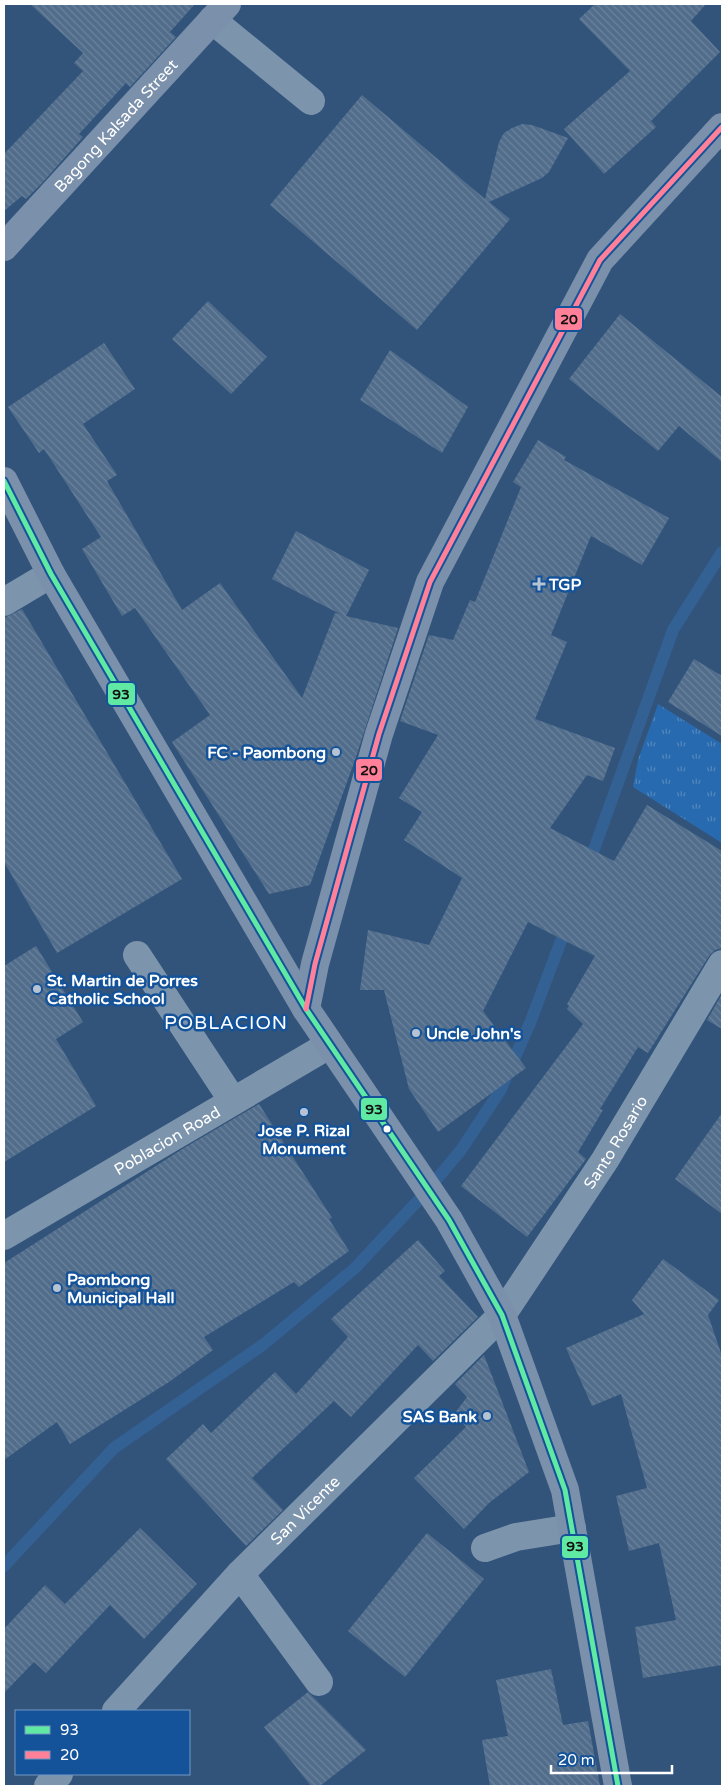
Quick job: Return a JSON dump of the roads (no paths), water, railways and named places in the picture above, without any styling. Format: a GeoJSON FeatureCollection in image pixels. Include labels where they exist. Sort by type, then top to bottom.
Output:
{"type":"FeatureCollection","features":[{"type":"Feature","properties":{"kind":"main road","name":"Bagong Kalsada Street"},"geometry":{"type":"LineString","coordinates":[[4,247],[219,12]]}},
{"type":"Feature","properties":{"kind":"main road"},"geometry":{"type":"LineString","coordinates":[[306,1009],[314,964],[379,734],[430,582],[600,260],[722,128]]}},
{"type":"Feature","properties":{"kind":"main road"},"geometry":{"type":"LineString","coordinates":[[4,480],[51,574],[306,1009],[449,1220],[502,1315],[565,1490],[618,1786]]}},
{"type":"Feature","properties":{"kind":"street"},"geometry":{"type":"LineString","coordinates":[[219,12],[311,101]]}},
{"type":"Feature","properties":{"kind":"street"},"geometry":{"type":"LineString","coordinates":[[4,602],[51,574]]}},
{"type":"Feature","properties":{"kind":"street"},"geometry":{"type":"LineString","coordinates":[[138,955],[233,1101]]}},
{"type":"Feature","properties":{"kind":"street","name":"Santo Rosario"},"geometry":{"type":"LineString","coordinates":[[502,1315],[604,1160],[722,964]]}},
{"type":"Feature","properties":{"kind":"street","name":"Poblacion Road"},"geometry":{"type":"LineString","coordinates":[[4,1236],[329,1045]]}},
{"type":"Feature","properties":{"kind":"street","name":"San Vicente"},"geometry":{"type":"LineString","coordinates":[[117,1710],[240,1574],[502,1315]]}},
{"type":"Feature","properties":{"kind":"street"},"geometry":{"type":"LineString","coordinates":[[485,1548],[516,1537],[572,1528]]}},
{"type":"Feature","properties":{"kind":"street"},"geometry":{"type":"LineString","coordinates":[[240,1574],[319,1682]]}},
{"type":"Feature","properties":{"kind":"street"},"geometry":{"type":"LineString","coordinates":[[48,1786],[58,1775]]}},
{"type":"Feature","properties":{"kind":"waterway"},"geometry":{"type":"LineString","coordinates":[[588,866],[673,630],[722,552]]}},
{"type":"Feature","properties":{"kind":"waterway"},"geometry":{"type":"LineString","coordinates":[[4,1566],[114,1448],[264,1344],[354,1269],[426,1192],[461,1150],[500,1091],[530,1023],[567,925]]}},
{"type":"Feature","properties":{"kind":"place","name":"TGP"},"geometry":{"type":"Point","coordinates":[539,584]}},
{"type":"Feature","properties":{"kind":"place","name":"FC - Paombong"},"geometry":{"type":"Point","coordinates":[336,752]}},
{"type":"Feature","properties":{"kind":"place","name":"St. Martin de Porres Catholic School"},"geometry":{"type":"Point","coordinates":[37,989]}},
{"type":"Feature","properties":{"kind":"place","name":"Uncle John's"},"geometry":{"type":"Point","coordinates":[416,1033]}},
{"type":"Feature","properties":{"kind":"place","name":"Jose P. Rizal Monument"},"geometry":{"type":"Point","coordinates":[304,1112]}},
{"type":"Feature","properties":{"kind":"place","name":"Paombong Municipal Hall"},"geometry":{"type":"Point","coordinates":[57,1288]}},
{"type":"Feature","properties":{"kind":"place","name":"SAS Bank"},"geometry":{"type":"Point","coordinates":[487,1416]}},
{"type":"Feature","properties":{"kind":"district","name":"POBLACION"},"geometry":{"type":"Point","coordinates":[226,1022]}}]}
